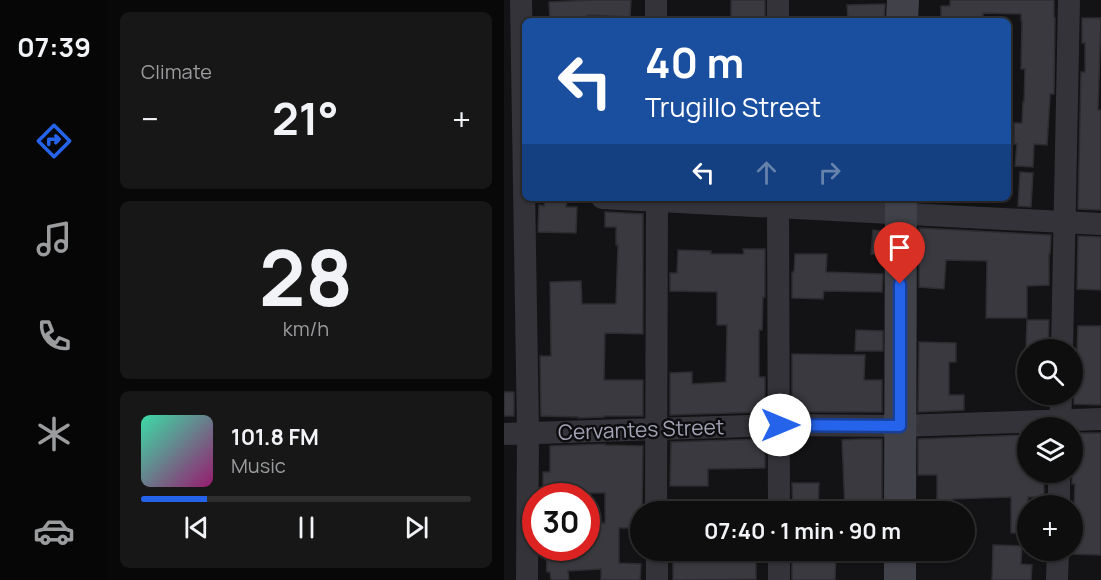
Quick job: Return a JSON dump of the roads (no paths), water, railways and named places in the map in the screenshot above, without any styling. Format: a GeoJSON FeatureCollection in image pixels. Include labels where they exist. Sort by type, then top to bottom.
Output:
{"type":"FeatureCollection","features":[{"type":"Feature","properties":{"kind":"street"},"geometry":{"type":"LineString","coordinates":[[521,0],[522,48]]}},
{"type":"Feature","properties":{"kind":"street"},"geometry":{"type":"LineString","coordinates":[[656,0],[656,18]]}},
{"type":"Feature","properties":{"kind":"street"},"geometry":{"type":"LineString","coordinates":[[778,0],[778,18]]}},
{"type":"Feature","properties":{"kind":"street"},"geometry":{"type":"LineString","coordinates":[[903,0],[903,18]]}},
{"type":"Feature","properties":{"kind":"street"},"geometry":{"type":"LineString","coordinates":[[1062,339],[1069,0]]}},
{"type":"Feature","properties":{"kind":"street"},"geometry":{"type":"LineString","coordinates":[[525,201],[527,580]]}},
{"type":"Feature","properties":{"kind":"street"},"geometry":{"type":"LineString","coordinates":[[656,501],[657,201]]}},
{"type":"Feature","properties":{"kind":"street"},"geometry":{"type":"LineString","coordinates":[[718,201],[901,205],[1101,224]]}},
{"type":"Feature","properties":{"kind":"street"},"geometry":{"type":"LineString","coordinates":[[778,202],[779,501]]}},
{"type":"Feature","properties":{"kind":"street"},"geometry":{"type":"LineString","coordinates":[[900,501],[901,205]]}},
{"type":"Feature","properties":{"kind":"street","name":"Cervantes Street"},"geometry":{"type":"LineString","coordinates":[[1083,421],[1101,419]]}},
{"type":"Feature","properties":{"kind":"street","name":"Cervantes Street"},"geometry":{"type":"LineString","coordinates":[[504,434],[780,425],[1017,425]]}},
{"type":"Feature","properties":{"kind":"street"},"geometry":{"type":"LineString","coordinates":[[657,561],[657,580]]}},
{"type":"Feature","properties":{"kind":"street"},"geometry":{"type":"LineString","coordinates":[[779,561],[779,580]]}},
{"type":"Feature","properties":{"kind":"street"},"geometry":{"type":"LineString","coordinates":[[900,561],[900,580]]}},
{"type":"Feature","properties":{"kind":"street"},"geometry":{"type":"LineString","coordinates":[[1057,580],[1058,561]]}}]}
